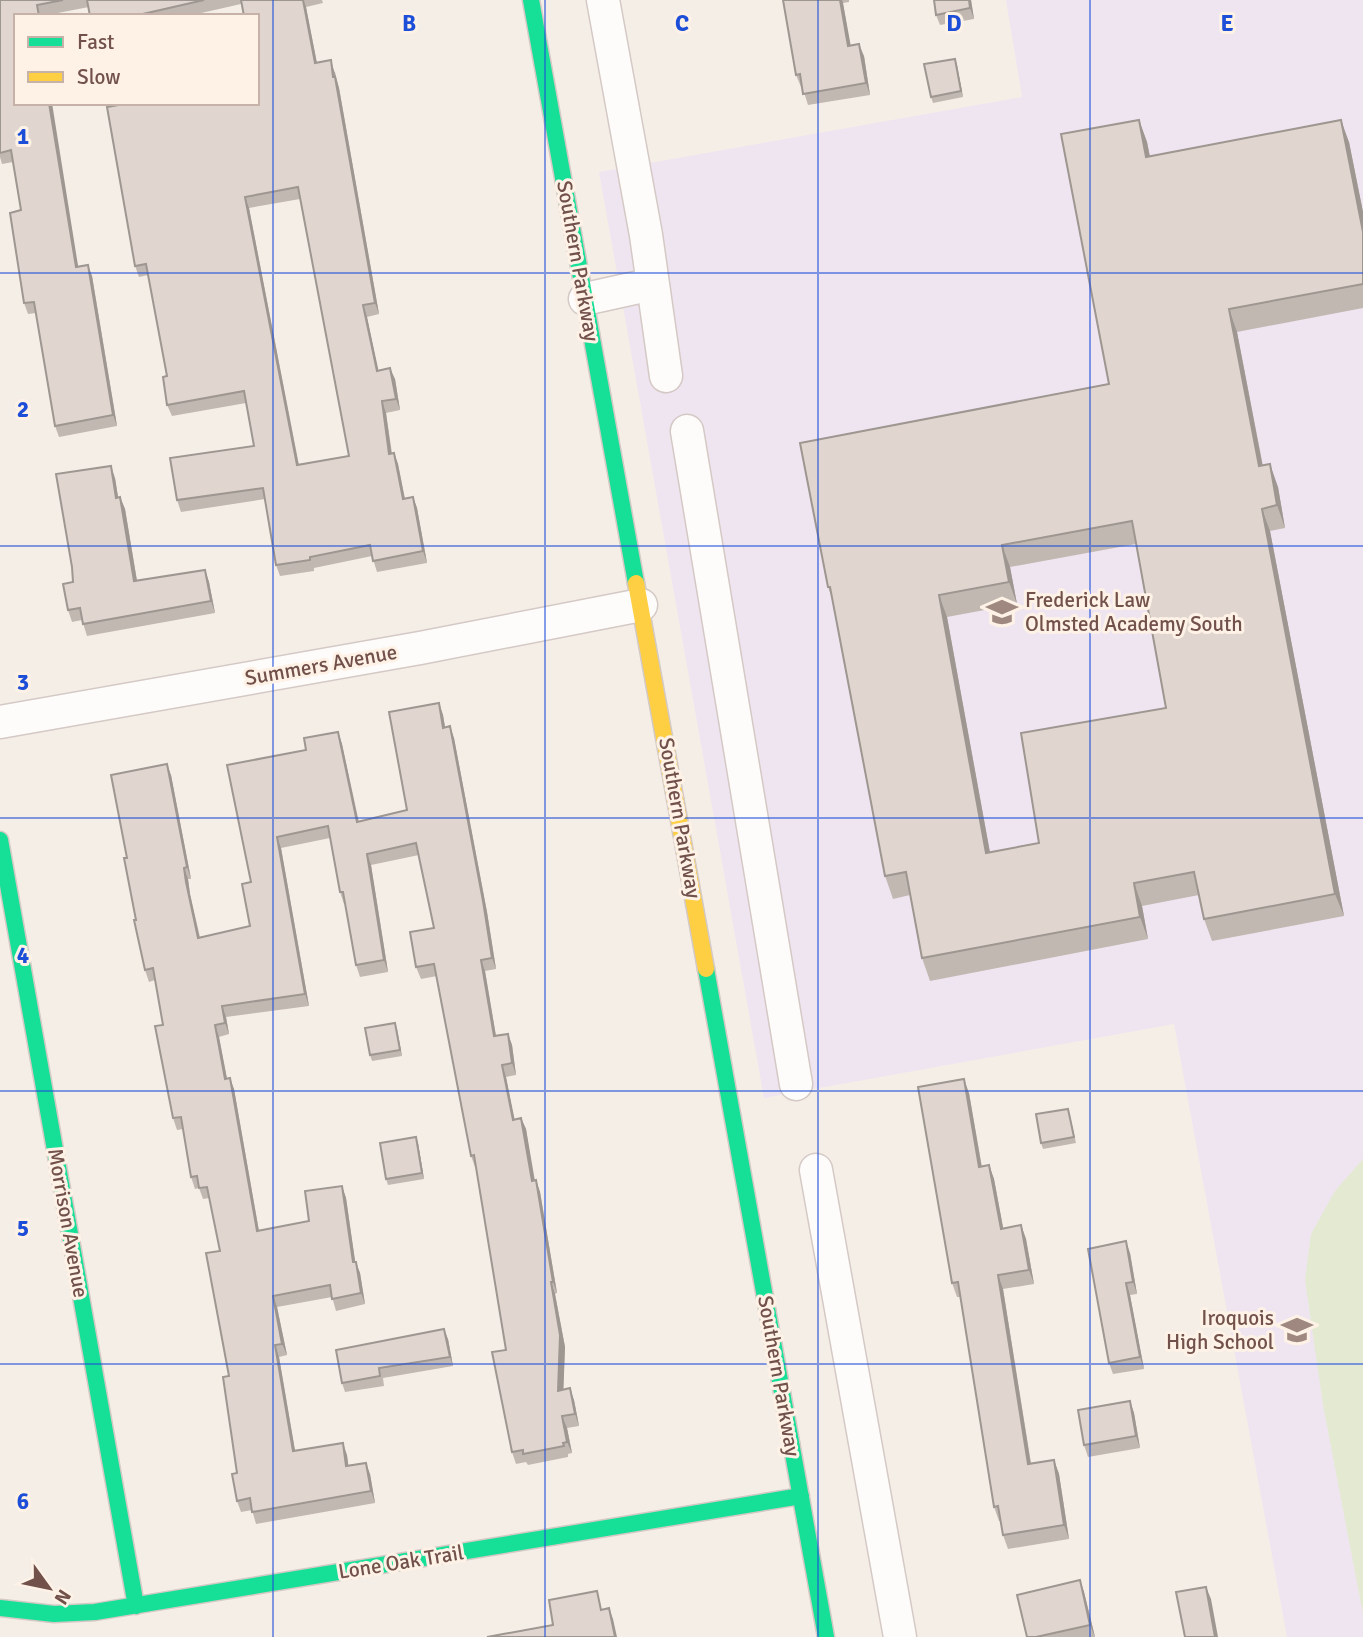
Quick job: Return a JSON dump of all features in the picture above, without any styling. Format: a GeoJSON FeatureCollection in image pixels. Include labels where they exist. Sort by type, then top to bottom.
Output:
{"type":"FeatureCollection","features":[{"type":"Feature","properties":{"kind":"main road","name":"Southern Parkway"},"geometry":{"type":"LineString","coordinates":[[531,0],[826,1637]]}},
{"type":"Feature","properties":{"kind":"main road","name":"Morrison Avenue"},"geometry":{"type":"LineString","coordinates":[[0,841],[136,1606]]}},
{"type":"Feature","properties":{"kind":"main road","name":"Lone Oak Trail"},"geometry":{"type":"LineString","coordinates":[[0,1608],[54,1614],[95,1612],[801,1496]]}},
{"type":"Feature","properties":{"kind":"street"},"geometry":{"type":"LineString","coordinates":[[603,0],[653,284],[666,376]]}},
{"type":"Feature","properties":{"kind":"street"},"geometry":{"type":"LineString","coordinates":[[585,299],[653,284]]}},
{"type":"Feature","properties":{"kind":"street"},"geometry":{"type":"LineString","coordinates":[[687,431],[796,1084]]}},
{"type":"Feature","properties":{"kind":"street","name":"Summers Avenue"},"geometry":{"type":"LineString","coordinates":[[0,722],[420,648],[641,605]]}},
{"type":"Feature","properties":{"kind":"street"},"geometry":{"type":"LineString","coordinates":[[816,1170],[900,1637]]}},
{"type":"Feature","properties":{"kind":"shaded area","name":"Frederick Law Olmsted Academy South"},"geometry":{"type":"Polygon","coordinates":[[[1006,0],[1363,0],[1363,1637],[1287,1637],[1174,1024],[764,1098],[599,172],[1022,97],[1006,0]]]}},
{"type":"Feature","properties":{"kind":"green space"},"geometry":{"type":"Polygon","coordinates":[[[1363,1159],[1363,1614],[1323,1405],[1305,1280],[1311,1234],[1335,1191],[1363,1159]]]}},
{"type":"Feature","properties":{"kind":"building"},"geometry":{"type":"Polygon","coordinates":[[[0,0],[63,0],[37,5],[39,14],[14,14],[14,105],[49,105],[76,267],[88,265],[113,415],[55,426],[34,302],[24,303],[10,213],[21,210],[11,150],[0,153],[0,0]]]}},
{"type":"Feature","properties":{"kind":"building"},"geometry":{"type":"Polygon","coordinates":[[[87,0],[204,0],[143,14],[90,14],[87,0]]]}},
{"type":"Feature","properties":{"kind":"building"},"geometry":{"type":"Polygon","coordinates":[[[241,0],[303,0],[315,63],[331,60],[335,77],[375,303],[363,305],[377,371],[390,368],[396,399],[382,401],[389,454],[394,453],[403,499],[413,497],[423,551],[373,561],[370,545],[310,557],[310,560],[276,565],[263,488],[177,500],[170,458],[254,446],[244,391],[167,405],[163,377],[167,376],[146,264],[135,266],[107,107],[259,105],[259,14],[244,14],[241,0]],[[298,187],[245,197],[297,465],[349,456],[298,187]]]}},
{"type":"Feature","properties":{"kind":"building"},"geometry":{"type":"Polygon","coordinates":[[[783,0],[840,0],[848,46],[859,44],[866,83],[803,94],[800,74],[796,75],[783,0]]]}},
{"type":"Feature","properties":{"kind":"building"},"geometry":{"type":"Polygon","coordinates":[[[934,0],[969,0],[970,8],[936,15],[934,0]]]}},
{"type":"Feature","properties":{"kind":"building"},"geometry":{"type":"Polygon","coordinates":[[[955,59],[961,91],[931,97],[924,64],[955,59]]]}},
{"type":"Feature","properties":{"kind":"building"},"geometry":{"type":"Polygon","coordinates":[[[1139,120],[1146,157],[1341,120],[1363,232],[1363,284],[1229,309],[1259,466],[1270,464],[1277,505],[1262,509],[1335,894],[1204,919],[1194,872],[1134,883],[1140,917],[922,958],[906,872],[885,876],[800,443],[1109,384],[1061,134],[1139,120]],[[1132,521],[1002,545],[1009,582],[939,595],[986,853],[1039,843],[1021,733],[1166,708],[1132,521]]]}},
{"type":"Feature","properties":{"kind":"building"},"geometry":{"type":"Polygon","coordinates":[[[111,466],[116,498],[120,497],[134,581],[205,570],[211,601],[83,624],[80,608],[68,610],[63,584],[73,582],[72,567],[56,474],[111,466]]]}},
{"type":"Feature","properties":{"kind":"building"},"geometry":{"type":"Polygon","coordinates":[[[439,703],[443,728],[450,726],[483,901],[492,958],[481,960],[494,1036],[508,1034],[512,1063],[502,1065],[513,1120],[521,1118],[532,1181],[536,1180],[560,1335],[558,1391],[570,1388],[575,1414],[562,1416],[567,1442],[563,1443],[564,1446],[523,1454],[523,1450],[512,1452],[492,1352],[506,1350],[474,1155],[471,1156],[434,964],[416,967],[410,932],[434,928],[416,843],[367,854],[384,960],[356,965],[328,826],[277,837],[305,994],[222,1006],[225,1023],[215,1025],[225,1079],[230,1078],[257,1231],[309,1221],[305,1191],[342,1186],[353,1262],[356,1262],[361,1293],[332,1299],[330,1285],[273,1296],[282,1344],[275,1345],[293,1451],[343,1443],[346,1466],[366,1463],[371,1491],[252,1512],[250,1498],[237,1501],[232,1474],[237,1473],[223,1377],[229,1376],[206,1253],[220,1251],[207,1187],[199,1188],[197,1176],[191,1177],[181,1117],[173,1118],[155,1026],[163,1025],[153,968],[145,970],[134,920],[124,858],[127,858],[111,775],[167,764],[198,938],[250,926],[242,884],[251,882],[227,765],[306,750],[304,738],[338,732],[357,822],[407,810],[389,712],[439,703]]]}},
{"type":"Feature","properties":{"kind":"building"},"geometry":{"type":"Polygon","coordinates":[[[395,1023],[400,1050],[370,1055],[365,1028],[395,1023]]]}},
{"type":"Feature","properties":{"kind":"building"},"geometry":{"type":"Polygon","coordinates":[[[964,1079],[979,1167],[989,1165],[1001,1229],[1021,1225],[1029,1270],[998,1275],[1028,1464],[1054,1460],[1064,1525],[1003,1535],[998,1506],[994,1507],[958,1282],[952,1283],[918,1087],[964,1079]]]}},
{"type":"Feature","properties":{"kind":"building"},"geometry":{"type":"Polygon","coordinates":[[[1068,1109],[1074,1137],[1041,1143],[1036,1114],[1068,1109]]]}},
{"type":"Feature","properties":{"kind":"building"},"geometry":{"type":"Polygon","coordinates":[[[416,1137],[422,1173],[386,1179],[380,1143],[416,1137]]]}},
{"type":"Feature","properties":{"kind":"building"},"geometry":{"type":"Polygon","coordinates":[[[1126,1241],[1133,1282],[1126,1283],[1140,1357],[1109,1363],[1088,1249],[1126,1241]]]}},
{"type":"Feature","properties":{"kind":"building"},"geometry":{"type":"Polygon","coordinates":[[[444,1329],[450,1357],[379,1368],[380,1376],[342,1383],[336,1350],[444,1329]]]}},
{"type":"Feature","properties":{"kind":"building"},"geometry":{"type":"Polygon","coordinates":[[[1130,1401],[1136,1436],[1084,1445],[1078,1410],[1130,1401]]]}},
{"type":"Feature","properties":{"kind":"building"},"geometry":{"type":"Polygon","coordinates":[[[1080,1580],[1090,1625],[1027,1637],[1017,1595],[1080,1580]]]}},
{"type":"Feature","properties":{"kind":"building"},"geometry":{"type":"Polygon","coordinates":[[[1206,1587],[1215,1637],[1185,1637],[1176,1592],[1206,1587]]]}},
{"type":"Feature","properties":{"kind":"building"},"geometry":{"type":"Polygon","coordinates":[[[597,1591],[601,1610],[609,1608],[615,1637],[487,1637],[553,1625],[549,1600],[597,1591]]]}},
{"type":"Feature","properties":{"kind":"traffic: fast"},"geometry":{"type":"LineString","coordinates":[[531,0],[636,583]]}},
{"type":"Feature","properties":{"kind":"traffic: fast"},"geometry":{"type":"LineString","coordinates":[[0,840],[136,1606]]}},
{"type":"Feature","properties":{"kind":"traffic: fast"},"geometry":{"type":"LineString","coordinates":[[706,969],[826,1637]]}},
{"type":"Feature","properties":{"kind":"traffic: fast"},"geometry":{"type":"LineString","coordinates":[[0,1608],[54,1614],[95,1612],[801,1496]]}},
{"type":"Feature","properties":{"kind":"traffic: slow"},"geometry":{"type":"LineString","coordinates":[[636,583],[706,969]]}},
{"type":"Feature","properties":{"kind":"place","name":"Frederick Law Olmsted Academy South"},"geometry":{"type":"Point","coordinates":[1002,612]}},
{"type":"Feature","properties":{"kind":"place","name":"Iroquois High School"},"geometry":{"type":"Point","coordinates":[1297,1330]}}]}
